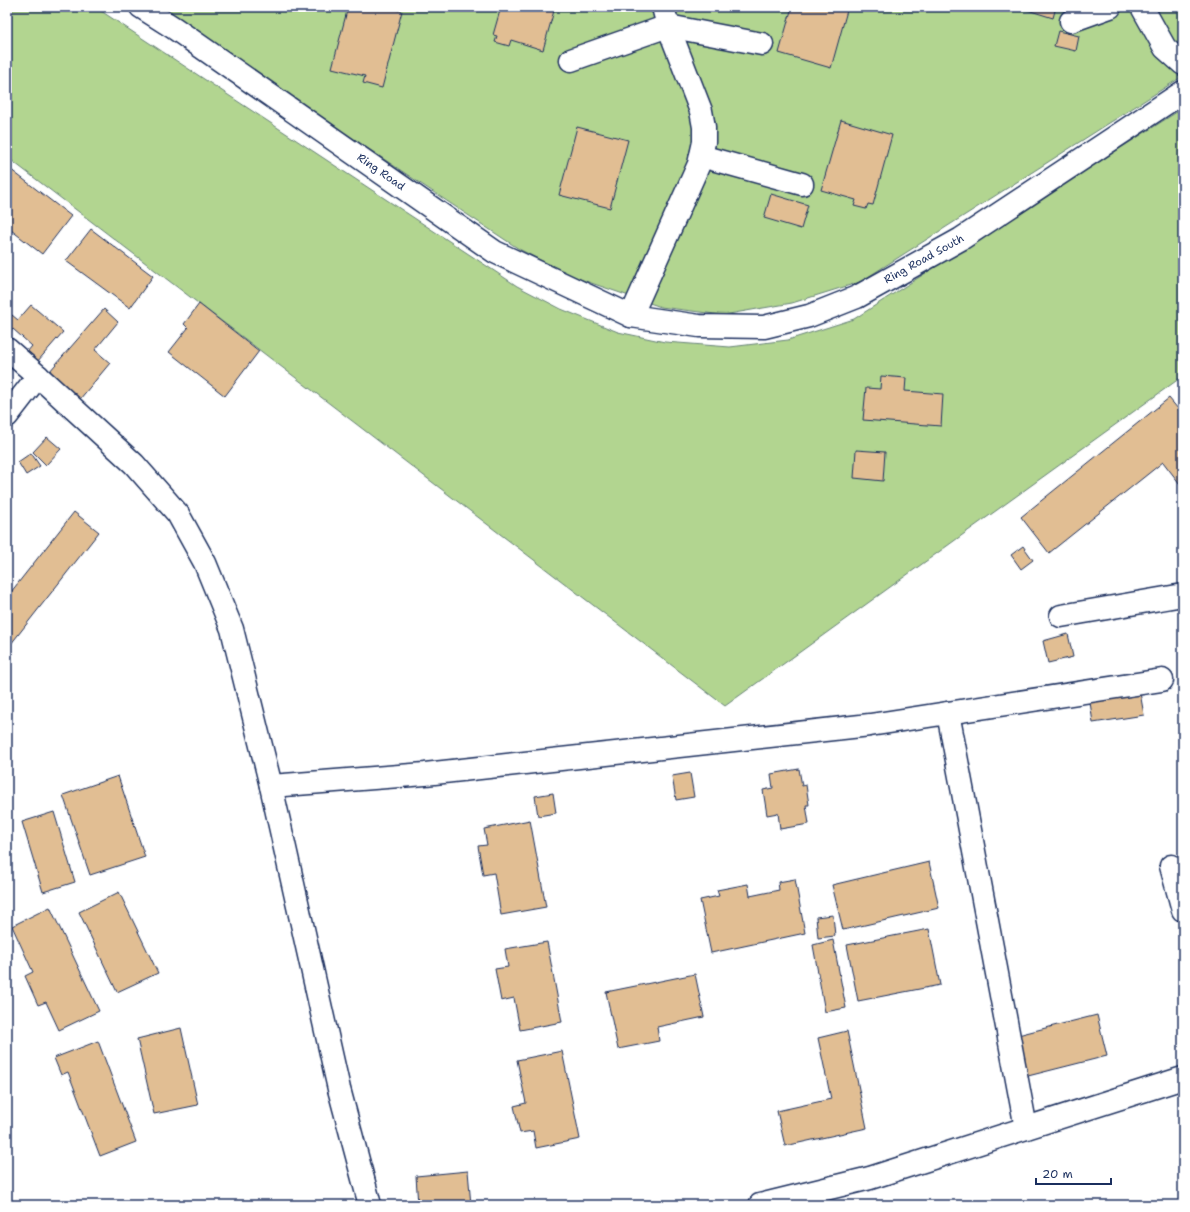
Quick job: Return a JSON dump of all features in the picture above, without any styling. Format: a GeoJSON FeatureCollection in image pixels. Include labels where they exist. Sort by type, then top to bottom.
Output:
{"type":"FeatureCollection","features":[{"type":"Feature","properties":{"kind":"street","name":"Ring Road"},"geometry":{"type":"LineString","coordinates":[[141,7],[174,28],[495,252],[631,316]]}},
{"type":"Feature","properties":{"kind":"street"},"geometry":{"type":"LineString","coordinates":[[1071,21],[1110,7]]}},
{"type":"Feature","properties":{"kind":"street"},"geometry":{"type":"LineString","coordinates":[[1142,7],[1165,48],[1183,64]]}},
{"type":"Feature","properties":{"kind":"street"},"geometry":{"type":"LineString","coordinates":[[631,316],[699,164],[704,142],[704,127],[700,111],[666,16]]}},
{"type":"Feature","properties":{"kind":"street"},"geometry":{"type":"LineString","coordinates":[[571,60],[666,16],[762,44]]}},
{"type":"Feature","properties":{"kind":"street","name":"Ring Road South"},"geometry":{"type":"LineString","coordinates":[[631,316],[699,326],[764,327],[809,316],[857,297],[961,239],[1183,92]]}},
{"type":"Feature","properties":{"kind":"street"},"geometry":{"type":"LineString","coordinates":[[701,156],[802,184]]}},
{"type":"Feature","properties":{"kind":"street"},"geometry":{"type":"LineString","coordinates":[[7,349],[134,464],[178,514],[205,563],[232,629],[271,786],[339,1089],[370,1205]]}},
{"type":"Feature","properties":{"kind":"street"},"geometry":{"type":"LineString","coordinates":[[7,416],[38,376]]}},
{"type":"Feature","properties":{"kind":"street"},"geometry":{"type":"LineString","coordinates":[[1061,616],[1183,595]]}},
{"type":"Feature","properties":{"kind":"street"},"geometry":{"type":"LineString","coordinates":[[271,786],[433,773],[870,725],[1162,680]]}},
{"type":"Feature","properties":{"kind":"street"},"geometry":{"type":"LineString","coordinates":[[948,713],[1026,1128]]}},
{"type":"Feature","properties":{"kind":"street"},"geometry":{"type":"LineString","coordinates":[[1171,866],[1183,910]]}},
{"type":"Feature","properties":{"kind":"street"},"geometry":{"type":"LineString","coordinates":[[760,1205],[870,1178],[1183,1078]]}},
{"type":"Feature","properties":{"kind":"green space"},"geometry":{"type":"Polygon","coordinates":[[[7,7],[95,7],[517,286],[561,309],[618,332],[665,342],[730,347],[788,340],[854,319],[1183,108],[1183,376],[725,706],[7,157],[7,7]]]}},
{"type":"Feature","properties":{"kind":"green space"},"geometry":{"type":"Polygon","coordinates":[[[159,7],[1183,7],[1183,76],[860,282],[792,303],[723,315],[661,307],[571,276],[519,249],[159,7]]]}},
{"type":"Feature","properties":{"kind":"building"},"geometry":{"type":"Polygon","coordinates":[[[348,7],[385,7],[402,11],[382,88],[363,83],[365,76],[332,68],[348,7]]]}},
{"type":"Feature","properties":{"kind":"building"},"geometry":{"type":"Polygon","coordinates":[[[501,7],[555,7],[543,50],[511,40],[509,46],[495,42],[497,36],[493,35],[501,7]]]}},
{"type":"Feature","properties":{"kind":"building"},"geometry":{"type":"Polygon","coordinates":[[[792,7],[848,7],[831,68],[779,53],[792,7]]]}},
{"type":"Feature","properties":{"kind":"building"},"geometry":{"type":"Polygon","coordinates":[[[1018,7],[1056,7],[1053,18],[1018,7]]]}},
{"type":"Feature","properties":{"kind":"building"},"geometry":{"type":"Polygon","coordinates":[[[1058,31],[1079,36],[1076,51],[1054,46],[1058,31]]]}},
{"type":"Feature","properties":{"kind":"building"},"geometry":{"type":"Polygon","coordinates":[[[841,120],[892,135],[873,205],[868,204],[866,209],[854,206],[856,200],[821,190],[841,120]]]}},
{"type":"Feature","properties":{"kind":"building"},"geometry":{"type":"Polygon","coordinates":[[[577,127],[628,140],[610,208],[559,195],[577,127]]]}},
{"type":"Feature","properties":{"kind":"building"},"geometry":{"type":"Polygon","coordinates":[[[10,169],[71,216],[42,254],[7,227],[7,173],[10,169]]]}},
{"type":"Feature","properties":{"kind":"building"},"geometry":{"type":"Polygon","coordinates":[[[771,194],[808,205],[801,229],[764,218],[771,194]]]}},
{"type":"Feature","properties":{"kind":"building"},"geometry":{"type":"Polygon","coordinates":[[[91,229],[153,276],[130,308],[66,261],[91,229]]]}},
{"type":"Feature","properties":{"kind":"building"},"geometry":{"type":"Polygon","coordinates":[[[199,304],[259,351],[225,396],[169,352],[188,328],[184,324],[199,304]]]}},
{"type":"Feature","properties":{"kind":"building"},"geometry":{"type":"Polygon","coordinates":[[[31,305],[63,332],[37,362],[27,352],[32,346],[13,329],[7,336],[7,321],[12,315],[18,320],[31,305]]]}},
{"type":"Feature","properties":{"kind":"building"},"geometry":{"type":"Polygon","coordinates":[[[104,309],[118,322],[95,350],[110,363],[80,399],[49,372],[104,309]]]}},
{"type":"Feature","properties":{"kind":"building"},"geometry":{"type":"Polygon","coordinates":[[[881,376],[906,378],[905,391],[943,394],[941,426],[863,420],[866,388],[880,389],[881,376]]]}},
{"type":"Feature","properties":{"kind":"building"},"geometry":{"type":"Polygon","coordinates":[[[1169,398],[1183,415],[1183,488],[1163,462],[1049,553],[1021,517],[1169,398]]]}},
{"type":"Feature","properties":{"kind":"building"},"geometry":{"type":"Polygon","coordinates":[[[47,437],[61,449],[46,465],[33,452],[47,437]]]}},
{"type":"Feature","properties":{"kind":"building"},"geometry":{"type":"Polygon","coordinates":[[[856,450],[885,452],[883,481],[854,478],[856,450]]]}},
{"type":"Feature","properties":{"kind":"building"},"geometry":{"type":"Polygon","coordinates":[[[31,453],[40,466],[26,475],[18,462],[31,453]]]}},
{"type":"Feature","properties":{"kind":"building"},"geometry":{"type":"Polygon","coordinates":[[[74,512],[99,532],[7,649],[7,597],[74,512]]]}},
{"type":"Feature","properties":{"kind":"building"},"geometry":{"type":"Polygon","coordinates":[[[1023,546],[1033,560],[1021,569],[1011,555],[1023,546]]]}},
{"type":"Feature","properties":{"kind":"building"},"geometry":{"type":"Polygon","coordinates":[[[1068,634],[1073,657],[1048,663],[1043,641],[1068,634]]]}},
{"type":"Feature","properties":{"kind":"building"},"geometry":{"type":"Polygon","coordinates":[[[1139,687],[1144,715],[1093,723],[1089,695],[1139,687]]]}},
{"type":"Feature","properties":{"kind":"building"},"geometry":{"type":"Polygon","coordinates":[[[799,769],[802,786],[806,785],[809,805],[806,805],[809,824],[780,829],[778,813],[767,815],[763,790],[773,788],[771,774],[799,769]]]}},
{"type":"Feature","properties":{"kind":"building"},"geometry":{"type":"Polygon","coordinates":[[[690,773],[694,797],[676,800],[672,776],[690,773]]]}},
{"type":"Feature","properties":{"kind":"building"},"geometry":{"type":"Polygon","coordinates":[[[118,776],[145,857],[90,875],[63,795],[118,776]]]}},
{"type":"Feature","properties":{"kind":"building"},"geometry":{"type":"Polygon","coordinates":[[[553,793],[556,813],[538,816],[535,796],[553,793]]]}},
{"type":"Feature","properties":{"kind":"building"},"geometry":{"type":"Polygon","coordinates":[[[54,812],[75,882],[43,892],[22,822],[54,812]]]}},
{"type":"Feature","properties":{"kind":"building"},"geometry":{"type":"Polygon","coordinates":[[[530,820],[546,907],[501,915],[494,873],[483,875],[478,846],[487,845],[484,829],[530,820]]]}},
{"type":"Feature","properties":{"kind":"building"},"geometry":{"type":"Polygon","coordinates":[[[929,862],[939,908],[843,930],[832,885],[929,862]]]}},
{"type":"Feature","properties":{"kind":"building"},"geometry":{"type":"Polygon","coordinates":[[[795,879],[805,933],[711,953],[700,900],[719,896],[717,890],[748,884],[750,896],[779,890],[778,882],[795,879]]]}},
{"type":"Feature","properties":{"kind":"building"},"geometry":{"type":"Polygon","coordinates":[[[119,892],[158,973],[117,992],[79,912],[119,892]]]}},
{"type":"Feature","properties":{"kind":"building"},"geometry":{"type":"Polygon","coordinates":[[[50,907],[99,1011],[59,1030],[46,1002],[38,1005],[25,976],[33,972],[12,926],[50,907]]]}},
{"type":"Feature","properties":{"kind":"building"},"geometry":{"type":"Polygon","coordinates":[[[833,915],[835,936],[818,938],[816,917],[833,915]]]}},
{"type":"Feature","properties":{"kind":"building"},"geometry":{"type":"Polygon","coordinates":[[[929,929],[940,985],[858,1001],[847,945],[929,929]]]}},
{"type":"Feature","properties":{"kind":"building"},"geometry":{"type":"Polygon","coordinates":[[[833,940],[846,1008],[825,1012],[813,945],[833,940]]]}},
{"type":"Feature","properties":{"kind":"building"},"geometry":{"type":"Polygon","coordinates":[[[547,942],[562,1022],[520,1030],[514,998],[501,1001],[495,969],[508,967],[505,949],[547,942]]]}},
{"type":"Feature","properties":{"kind":"building"},"geometry":{"type":"Polygon","coordinates":[[[695,974],[704,1017],[657,1027],[659,1041],[618,1049],[606,992],[695,974]]]}},
{"type":"Feature","properties":{"kind":"building"},"geometry":{"type":"Polygon","coordinates":[[[1097,1015],[1107,1056],[1024,1077],[1014,1036],[1097,1015]]]}},
{"type":"Feature","properties":{"kind":"building"},"geometry":{"type":"Polygon","coordinates":[[[181,1028],[198,1105],[154,1114],[137,1039],[181,1028]]]}},
{"type":"Feature","properties":{"kind":"building"},"geometry":{"type":"Polygon","coordinates":[[[847,1031],[867,1128],[785,1146],[777,1111],[831,1099],[818,1038],[847,1031]]]}},
{"type":"Feature","properties":{"kind":"building"},"geometry":{"type":"Polygon","coordinates":[[[98,1041],[136,1142],[100,1156],[68,1072],[61,1075],[54,1058],[98,1041]]]}},
{"type":"Feature","properties":{"kind":"building"},"geometry":{"type":"Polygon","coordinates":[[[562,1051],[580,1139],[536,1148],[533,1131],[520,1133],[514,1106],[526,1103],[517,1060],[562,1051]]]}},
{"type":"Feature","properties":{"kind":"building"},"geometry":{"type":"Polygon","coordinates":[[[468,1171],[471,1205],[418,1205],[416,1176],[468,1171]]]}}]}
